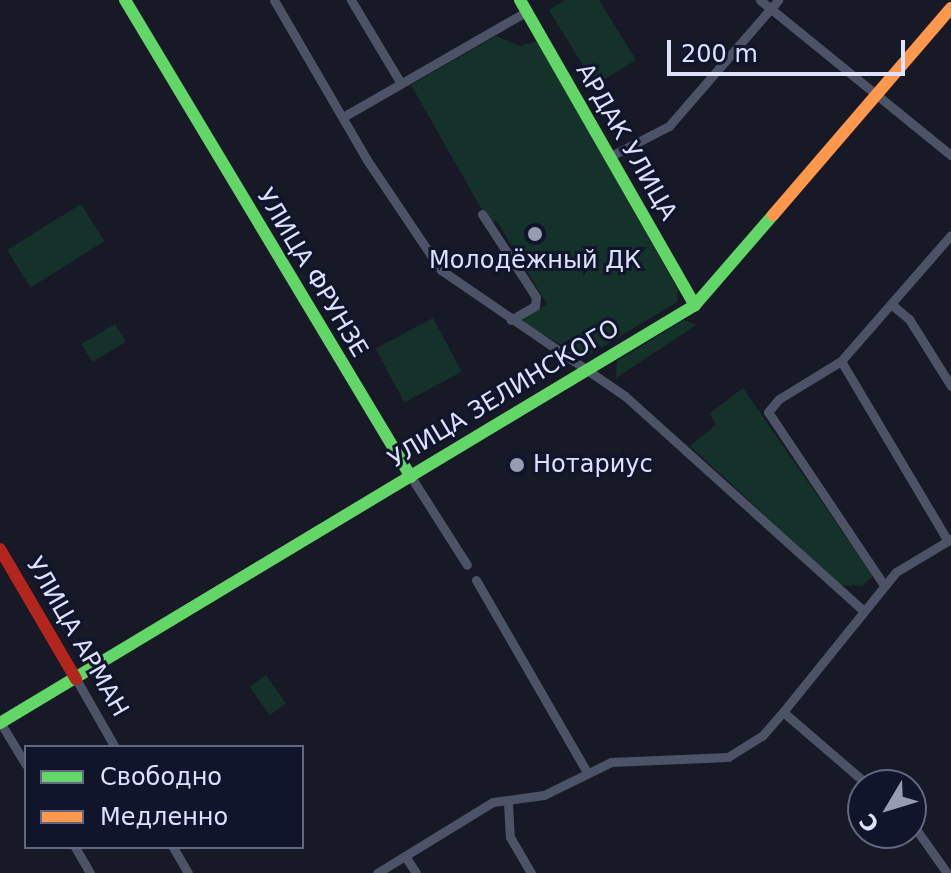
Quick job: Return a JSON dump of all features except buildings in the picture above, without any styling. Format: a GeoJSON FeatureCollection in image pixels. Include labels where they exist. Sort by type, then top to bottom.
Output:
{"type":"FeatureCollection","features":[{"type":"Feature","properties":{"kind":"main road","name":"УЛИЦА ФРУНЗЕ"},"geometry":{"type":"LineString","coordinates":[[125,0],[411,477]]}},
{"type":"Feature","properties":{"kind":"main road","name":"АРДАК УЛИЦА"},"geometry":{"type":"LineString","coordinates":[[523,5],[695,305]]}},
{"type":"Feature","properties":{"kind":"main road","name":"УЛИЦА ЗЕЛИНСКОГО"},"geometry":{"type":"LineString","coordinates":[[0,722],[695,305],[951,8]]}},
{"type":"Feature","properties":{"kind":"main road","name":"УЛИЦА АРМАН"},"geometry":{"type":"LineString","coordinates":[[0,549],[4,564],[76,679]]}},
{"type":"Feature","properties":{"kind":"street"},"geometry":{"type":"LineString","coordinates":[[274,0],[343,117],[441,270],[625,396],[864,611]]}},
{"type":"Feature","properties":{"kind":"street"},"geometry":{"type":"LineString","coordinates":[[351,0],[400,82]]}},
{"type":"Feature","properties":{"kind":"street"},"geometry":{"type":"LineString","coordinates":[[760,0],[775,4],[951,155]]}},
{"type":"Feature","properties":{"kind":"street"},"geometry":{"type":"LineString","coordinates":[[609,157],[669,126],[775,4]]}},
{"type":"Feature","properties":{"kind":"street"},"geometry":{"type":"LineString","coordinates":[[343,117],[523,5]]}},
{"type":"Feature","properties":{"kind":"street"},"geometry":{"type":"LineString","coordinates":[[482,214],[536,297],[535,306],[511,320]]}},
{"type":"Feature","properties":{"kind":"street"},"geometry":{"type":"LineString","coordinates":[[884,585],[768,412],[779,399],[841,361],[947,246],[951,235]]}},
{"type":"Feature","properties":{"kind":"street"},"geometry":{"type":"LineString","coordinates":[[891,304],[909,319],[951,386]]}},
{"type":"Feature","properties":{"kind":"street"},"geometry":{"type":"LineString","coordinates":[[377,873],[493,802],[544,795],[611,762],[728,757],[762,736],[896,572],[949,540],[841,361]]}},
{"type":"Feature","properties":{"kind":"street","name":"УЛИЦА ФРУНЗЕ"},"geometry":{"type":"LineString","coordinates":[[411,477],[467,565]]}},
{"type":"Feature","properties":{"kind":"street"},"geometry":{"type":"LineString","coordinates":[[476,580],[587,772]]}},
{"type":"Feature","properties":{"kind":"street","name":"УЛИЦА АРМАН"},"geometry":{"type":"LineString","coordinates":[[76,679],[114,745]]}},
{"type":"Feature","properties":{"kind":"street"},"geometry":{"type":"LineString","coordinates":[[783,712],[849,769]]}},
{"type":"Feature","properties":{"kind":"street"},"geometry":{"type":"LineString","coordinates":[[0,722],[24,762]]}},
{"type":"Feature","properties":{"kind":"street"},"geometry":{"type":"LineString","coordinates":[[508,802],[510,837],[531,873]]}},
{"type":"Feature","properties":{"kind":"street"},"geometry":{"type":"LineString","coordinates":[[927,845],[947,873]]}},
{"type":"Feature","properties":{"kind":"street"},"geometry":{"type":"LineString","coordinates":[[76,849],[90,873]]}},
{"type":"Feature","properties":{"kind":"street"},"geometry":{"type":"LineString","coordinates":[[174,849],[188,873]]}},
{"type":"Feature","properties":{"kind":"street"},"geometry":{"type":"LineString","coordinates":[[405,856],[416,873]]}},
{"type":"Feature","properties":{"kind":"green space"},"geometry":{"type":"Polygon","coordinates":[[[565,0],[599,0],[636,60],[595,85],[549,10],[565,0]]]}},
{"type":"Feature","properties":{"kind":"green space"},"geometry":{"type":"Polygon","coordinates":[[[496,36],[520,46],[538,41],[678,290],[677,302],[584,358],[525,324],[524,317],[547,304],[496,220],[490,224],[411,85],[496,36]]]}},
{"type":"Feature","properties":{"kind":"green space"},"geometry":{"type":"Polygon","coordinates":[[[81,204],[104,241],[31,287],[7,250],[81,204]]]}},
{"type":"Feature","properties":{"kind":"green space"},"geometry":{"type":"Polygon","coordinates":[[[433,318],[462,372],[404,402],[376,349],[433,318]]]}},
{"type":"Feature","properties":{"kind":"green space"},"geometry":{"type":"Polygon","coordinates":[[[684,320],[696,325],[616,378],[617,361],[684,320]]]}},
{"type":"Feature","properties":{"kind":"green space"},"geometry":{"type":"Polygon","coordinates":[[[115,324],[126,342],[92,362],[82,344],[115,324]]]}},
{"type":"Feature","properties":{"kind":"green space"},"geometry":{"type":"Polygon","coordinates":[[[743,388],[873,576],[862,586],[841,585],[690,446],[716,425],[710,413],[743,388]]]}},
{"type":"Feature","properties":{"kind":"green space"},"geometry":{"type":"Polygon","coordinates":[[[266,675],[286,704],[270,715],[250,686],[266,675]]]}},
{"type":"Feature","properties":{"kind":"traffic: fast"},"geometry":{"type":"LineString","coordinates":[[125,0],[411,477]]}},
{"type":"Feature","properties":{"kind":"traffic: fast"},"geometry":{"type":"LineString","coordinates":[[520,0],[695,305]]}},
{"type":"Feature","properties":{"kind":"traffic: fast"},"geometry":{"type":"LineString","coordinates":[[0,723],[695,305],[773,215]]}},
{"type":"Feature","properties":{"kind":"traffic: slow"},"geometry":{"type":"LineString","coordinates":[[773,215],[951,8]]}},
{"type":"Feature","properties":{"kind":"traffic: jam"},"geometry":{"type":"LineString","coordinates":[[0,549],[76,679]]}},
{"type":"Feature","properties":{"kind":"place","name":"Молодёжный ДК"},"geometry":{"type":"Point","coordinates":[535,234]}},
{"type":"Feature","properties":{"kind":"place","name":"Нотариус"},"geometry":{"type":"Point","coordinates":[517,465]}}]}
